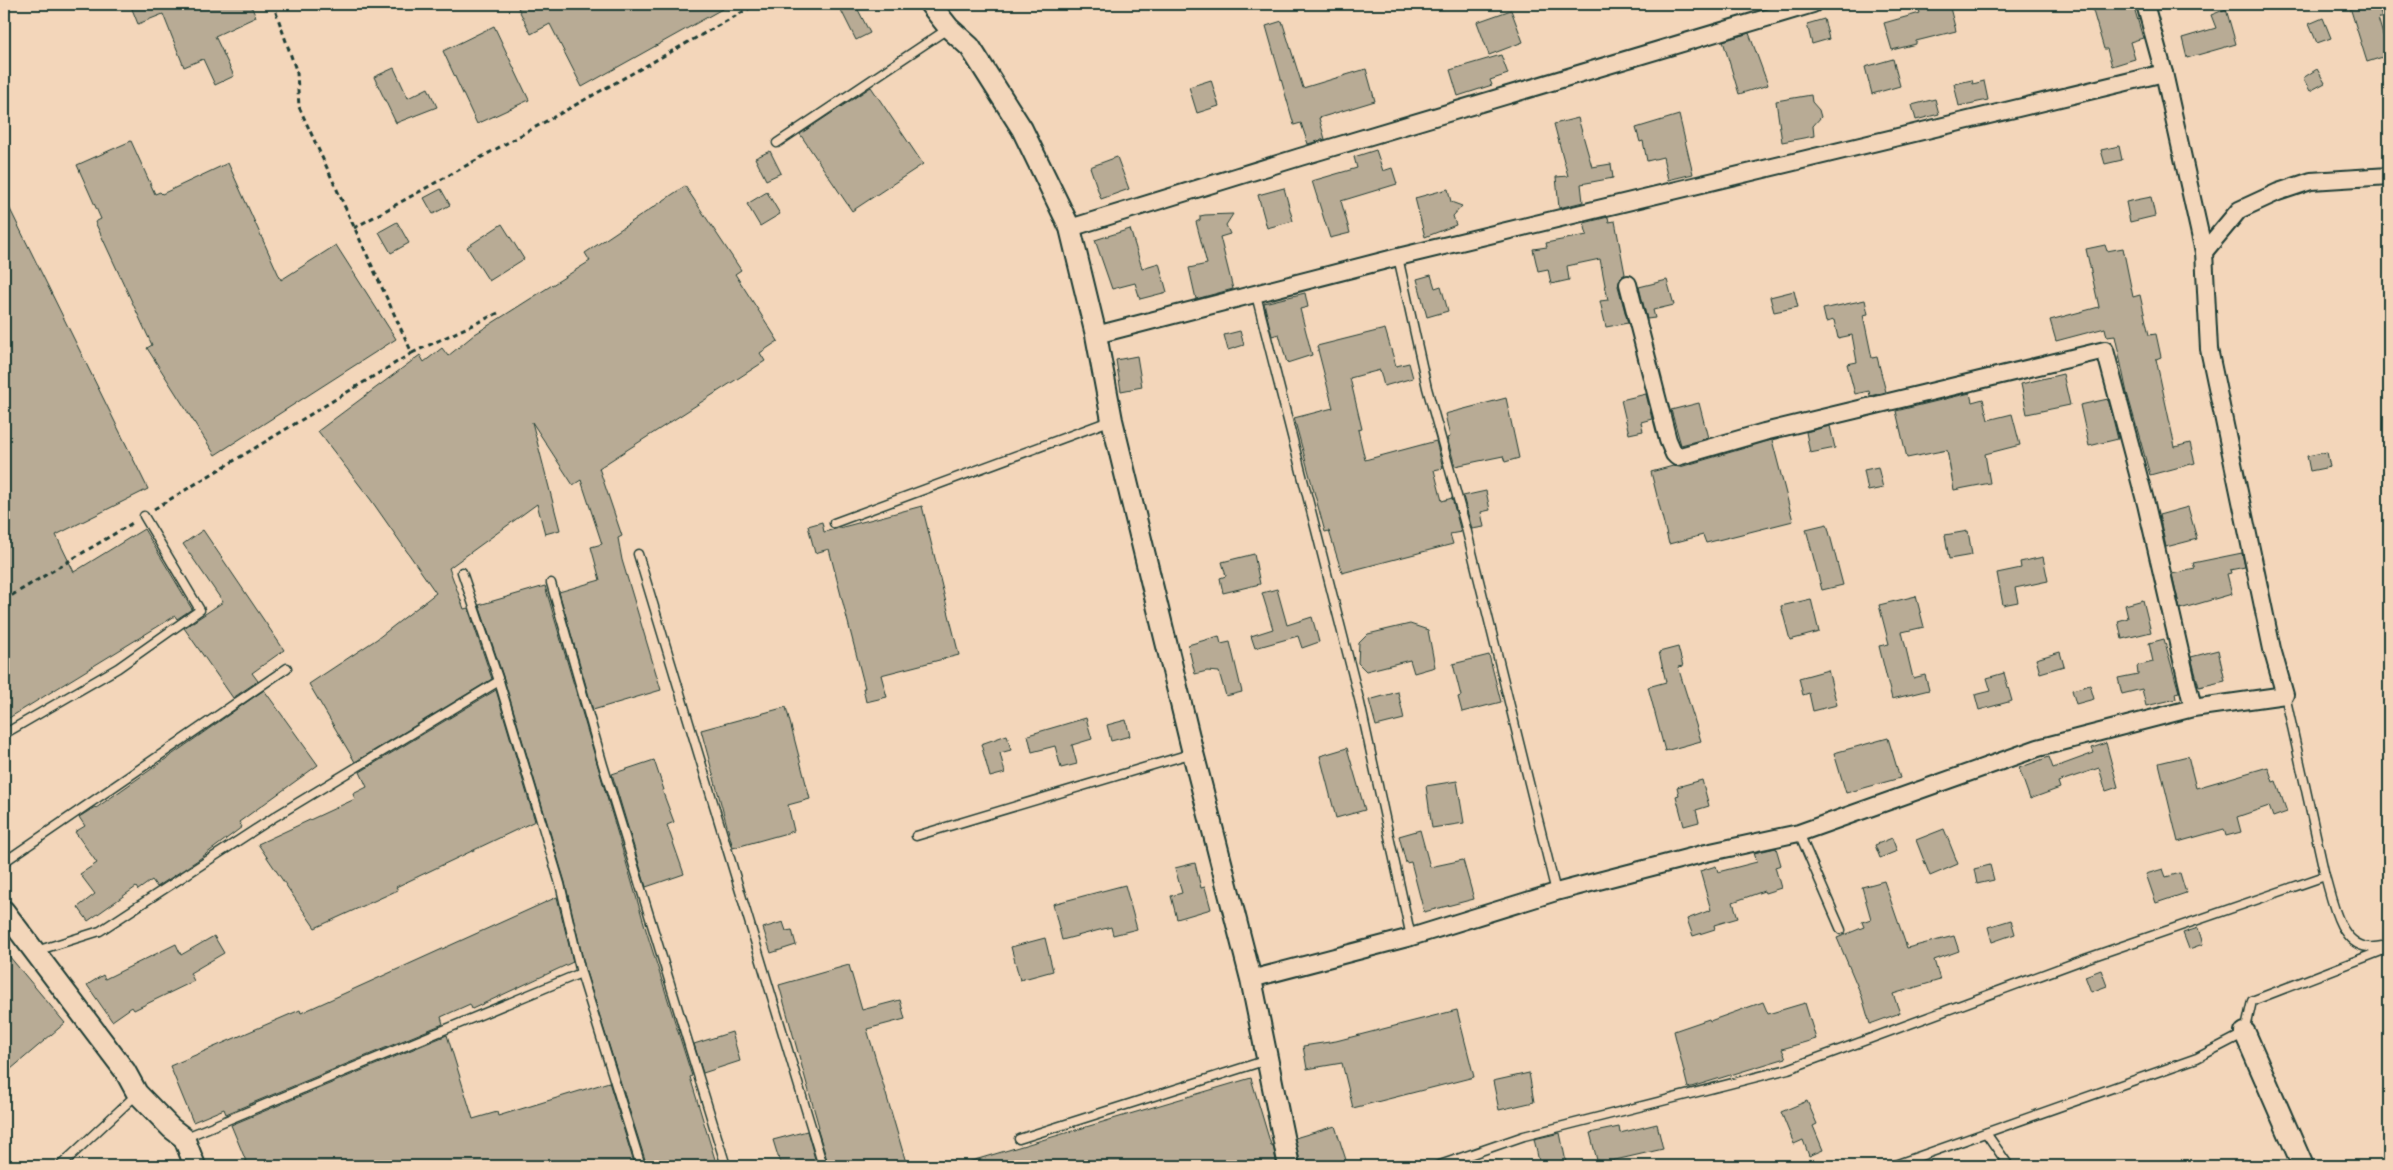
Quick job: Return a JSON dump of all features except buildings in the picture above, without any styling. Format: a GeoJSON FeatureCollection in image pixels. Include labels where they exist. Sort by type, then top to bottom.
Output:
{"type":"FeatureCollection","features":[{"type":"Feature","properties":{"kind":"street"},"geometry":{"type":"LineString","coordinates":[[930,4],[949,28],[970,47],[1022,129],[1070,228],[1096,335],[1112,420],[1193,753],[1251,979],[1289,1166]]}},
{"type":"Feature","properties":{"kind":"street"},"geometry":{"type":"LineString","coordinates":[[1070,228],[1309,154],[1813,4]]}},
{"type":"Feature","properties":{"kind":"street"},"geometry":{"type":"LineString","coordinates":[[1251,979],[1411,937],[1556,892],[1706,853],[1799,833],[2038,748],[2193,708],[2284,695],[2272,649],[2209,348],[2204,252],[2164,73],[2145,4]]}},
{"type":"Feature","properties":{"kind":"street"},"geometry":{"type":"LineString","coordinates":[[1096,335],[1398,257],[2164,73]]}},
{"type":"Feature","properties":{"kind":"street"},"geometry":{"type":"LineString","coordinates":[[2204,252],[2240,210],[2278,192],[2311,181],[2389,176]]}},
{"type":"Feature","properties":{"kind":"street"},"geometry":{"type":"LineString","coordinates":[[1628,284],[1668,440],[1677,457],[1764,432],[2105,350],[2146,504],[2193,708]]}},
{"type":"Feature","properties":{"kind":"street"},"geometry":{"type":"LineString","coordinates":[[5,915],[125,1071],[137,1093],[171,1128],[184,1138],[195,1166]]}},
{"type":"Feature","properties":{"kind":"street"},"geometry":{"type":"LineString","coordinates":[[2245,1033],[2303,1166]]}},
{"type":"Feature","properties":{"kind":"lane"},"geometry":{"type":"LineString","coordinates":[[777,142],[949,28]]}},
{"type":"Feature","properties":{"kind":"lane"},"geometry":{"type":"LineString","coordinates":[[1398,257],[1427,388],[1466,528],[1556,892]]}},
{"type":"Feature","properties":{"kind":"lane"},"geometry":{"type":"LineString","coordinates":[[1256,295],[1360,703],[1411,937]]}},
{"type":"Feature","properties":{"kind":"lane"},"geometry":{"type":"LineString","coordinates":[[834,523],[1112,420]]}},
{"type":"Feature","properties":{"kind":"lane"},"geometry":{"type":"LineString","coordinates":[[4,734],[118,668],[200,610],[144,516]]}},
{"type":"Feature","properties":{"kind":"lane"},"geometry":{"type":"LineString","coordinates":[[638,554],[823,1166]]}},
{"type":"Feature","properties":{"kind":"lane"},"geometry":{"type":"LineString","coordinates":[[462,572],[499,681],[560,884],[581,973],[641,1166]]}},
{"type":"Feature","properties":{"kind":"lane"},"geometry":{"type":"LineString","coordinates":[[551,582],[606,774],[726,1166]]}},
{"type":"Feature","properties":{"kind":"lane"},"geometry":{"type":"LineString","coordinates":[[4,862],[287,668]]}},
{"type":"Feature","properties":{"kind":"lane"},"geometry":{"type":"LineString","coordinates":[[34,952],[100,931],[276,816],[499,681]]}},
{"type":"Feature","properties":{"kind":"lane"},"geometry":{"type":"LineString","coordinates":[[2284,695],[2325,876],[2340,922],[2350,939],[2368,947],[2389,946]]}},
{"type":"Feature","properties":{"kind":"lane"},"geometry":{"type":"LineString","coordinates":[[916,836],[1193,753]]}},
{"type":"Feature","properties":{"kind":"lane"},"geometry":{"type":"LineString","coordinates":[[1799,833],[1841,930]]}},
{"type":"Feature","properties":{"kind":"lane"},"geometry":{"type":"LineString","coordinates":[[1437,1166],[1524,1136],[1788,1069],[2085,959],[2325,876]]}},
{"type":"Feature","properties":{"kind":"lane"},"geometry":{"type":"LineString","coordinates":[[1892,1166],[2198,1058],[2245,1033],[2252,1001],[2389,946]]}},
{"type":"Feature","properties":{"kind":"lane"},"geometry":{"type":"LineString","coordinates":[[184,1138],[581,973]]}},
{"type":"Feature","properties":{"kind":"lane"},"geometry":{"type":"LineString","coordinates":[[1019,1139],[1267,1060]]}},
{"type":"Feature","properties":{"kind":"lane"},"geometry":{"type":"LineString","coordinates":[[60,1166],[137,1093]]}},
{"type":"Feature","properties":{"kind":"lane"},"geometry":{"type":"LineString","coordinates":[[1986,1134],[2009,1166]]}},
{"type":"Feature","properties":{"kind":"path"},"geometry":{"type":"LineString","coordinates":[[273,4],[297,73],[299,107],[412,353]]}},
{"type":"Feature","properties":{"kind":"path"},"geometry":{"type":"LineString","coordinates":[[354,228],[757,4]]}},
{"type":"Feature","properties":{"kind":"path"},"geometry":{"type":"LineString","coordinates":[[4,600],[412,353],[498,313]]}}]}
